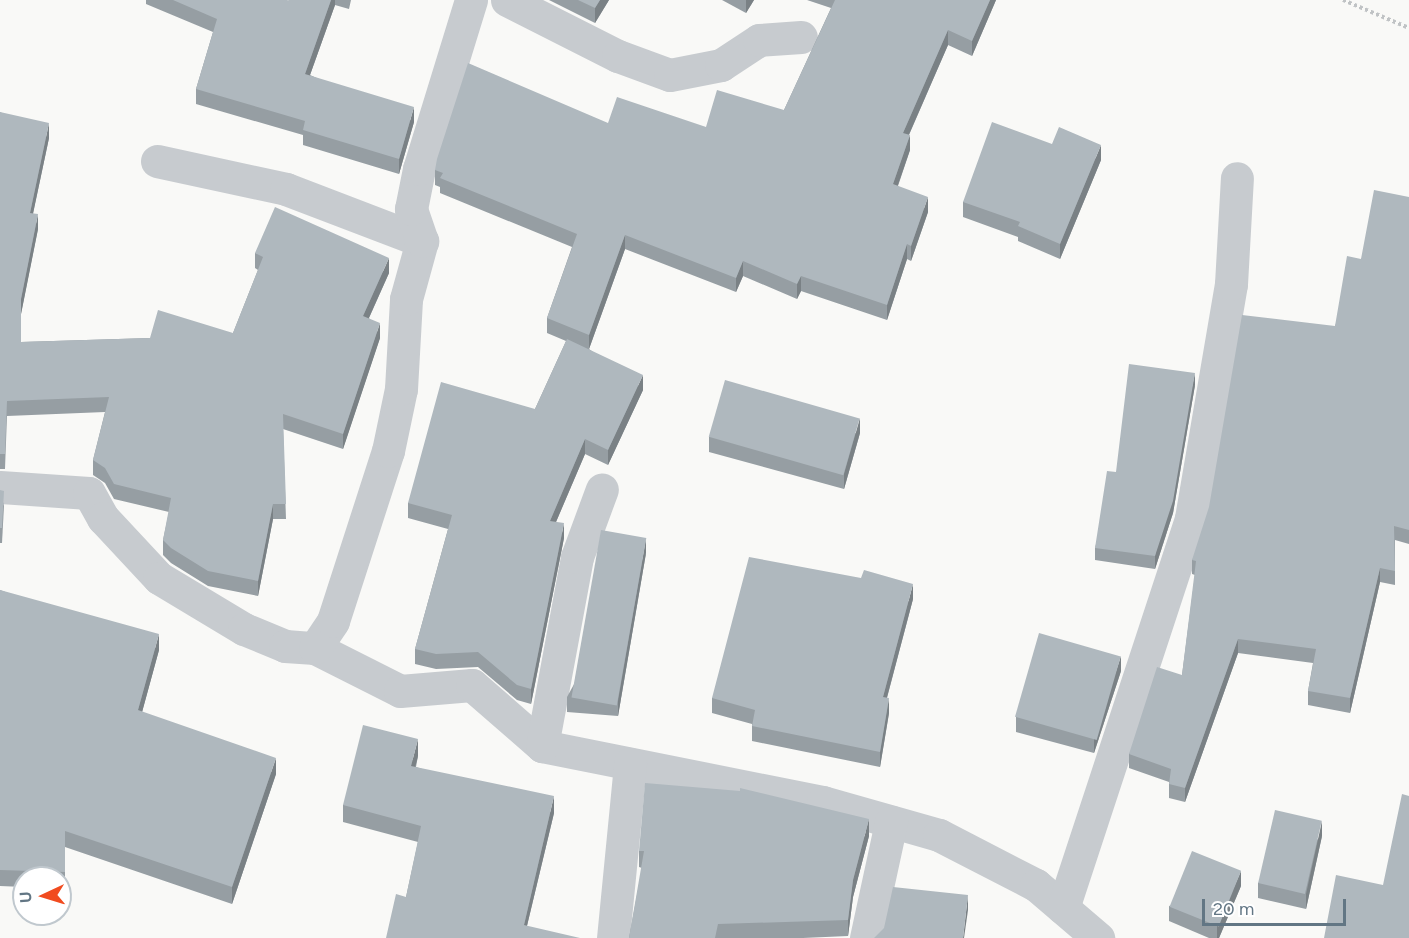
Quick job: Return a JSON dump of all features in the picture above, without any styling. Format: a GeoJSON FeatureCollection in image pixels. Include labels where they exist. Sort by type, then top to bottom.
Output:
{"type":"FeatureCollection","features":[{"type":"Feature","properties":{"kind":"street"},"geometry":{"type":"LineString","coordinates":[[315,648],[333,621],[388,451],[401,389],[406,299],[422,241],[411,209],[419,169],[471,0]]}},
{"type":"Feature","properties":{"kind":"street"},"geometry":{"type":"LineString","coordinates":[[507,0],[618,56],[670,75],[721,65],[759,40],[801,37]]}},
{"type":"Feature","properties":{"kind":"street"},"geometry":{"type":"LineString","coordinates":[[157,160],[286,189],[422,241]]}},
{"type":"Feature","properties":{"kind":"street"},"geometry":{"type":"LineString","coordinates":[[1063,908],[1191,518],[1231,284],[1237,178]]}},
{"type":"Feature","properties":{"kind":"street"},"geometry":{"type":"LineString","coordinates":[[0,487],[89,493],[103,518],[159,578],[244,629],[285,646],[315,648],[400,691],[472,685],[542,746],[823,802],[939,835],[999,863],[1036,885],[1098,938]]}},
{"type":"Feature","properties":{"kind":"street"},"geometry":{"type":"LineString","coordinates":[[542,746],[577,557],[602,489]]}},
{"type":"Feature","properties":{"kind":"street"},"geometry":{"type":"LineString","coordinates":[[613,938],[630,764]]}},
{"type":"Feature","properties":{"kind":"street"},"geometry":{"type":"LineString","coordinates":[[866,938],[891,822]]}},
{"type":"Feature","properties":{"kind":"path"},"geometry":{"type":"LineString","coordinates":[[1343,0],[1409,28]]}},
{"type":"Feature","properties":{"kind":"building"},"geometry":{"type":"Polygon","coordinates":[[[173,0],[331,0],[305,74],[414,107],[399,159],[303,130],[305,121],[196,89],[217,19],[173,0]]]}},
{"type":"Feature","properties":{"kind":"building"},"geometry":{"type":"Polygon","coordinates":[[[578,0],[600,0],[595,8],[578,0]]]}},
{"type":"Feature","properties":{"kind":"building"},"geometry":{"type":"Polygon","coordinates":[[[835,0],[990,0],[972,41],[948,30],[903,133],[910,135],[893,184],[928,197],[911,246],[907,244],[887,305],[801,276],[797,284],[743,261],[736,278],[625,235],[589,335],[547,318],[577,234],[440,178],[443,173],[435,170],[468,63],[608,123],[617,97],[706,127],[717,90],[784,110],[835,0]]]}},
{"type":"Feature","properties":{"kind":"building"},"geometry":{"type":"Polygon","coordinates":[[[0,112],[49,123],[30,213],[38,214],[21,299],[21,342],[150,338],[158,310],[233,333],[263,257],[255,253],[275,207],[389,258],[363,316],[380,323],[343,434],[283,414],[286,504],[273,504],[258,581],[208,571],[171,548],[163,540],[171,498],[114,484],[105,468],[93,460],[109,397],[7,401],[5,454],[0,454],[0,112]]]}},
{"type":"Feature","properties":{"kind":"building"},"geometry":{"type":"Polygon","coordinates":[[[992,122],[1052,144],[1059,127],[1101,145],[1060,244],[1018,226],[1020,222],[963,202],[992,122]]]}},
{"type":"Feature","properties":{"kind":"building"},"geometry":{"type":"Polygon","coordinates":[[[1374,190],[1409,197],[1409,530],[1394,526],[1395,571],[1380,568],[1350,698],[1308,691],[1316,649],[1238,639],[1185,788],[1169,784],[1171,769],[1129,754],[1157,667],[1182,675],[1196,561],[1192,560],[1209,507],[1242,315],[1335,326],[1347,256],[1361,259],[1374,190]]]}},
{"type":"Feature","properties":{"kind":"building"},"geometry":{"type":"Polygon","coordinates":[[[567,339],[643,375],[608,450],[585,439],[550,521],[564,523],[531,689],[517,685],[478,652],[436,654],[415,649],[452,515],[408,503],[441,382],[535,409],[567,339]]]}},
{"type":"Feature","properties":{"kind":"building"},"geometry":{"type":"Polygon","coordinates":[[[1129,364],[1195,373],[1173,501],[1155,556],[1095,548],[1107,471],[1116,472],[1129,364]]]}},
{"type":"Feature","properties":{"kind":"building"},"geometry":{"type":"Polygon","coordinates":[[[725,380],[860,419],[843,475],[709,437],[725,380]]]}},
{"type":"Feature","properties":{"kind":"building"},"geometry":{"type":"Polygon","coordinates":[[[0,490],[4,491],[2,528],[0,528],[0,490]]]}},
{"type":"Feature","properties":{"kind":"building"},"geometry":{"type":"Polygon","coordinates":[[[601,530],[646,538],[617,705],[571,697],[601,530]]]}},
{"type":"Feature","properties":{"kind":"building"},"geometry":{"type":"Polygon","coordinates":[[[749,557],[861,578],[864,570],[913,584],[883,697],[889,698],[880,752],[752,726],[755,710],[712,698],[749,557]]]}},
{"type":"Feature","properties":{"kind":"building"},"geometry":{"type":"Polygon","coordinates":[[[0,590],[159,634],[138,710],[276,758],[232,887],[65,831],[65,866],[12,866],[12,870],[0,870],[0,590]]]}},
{"type":"Feature","properties":{"kind":"building"},"geometry":{"type":"Polygon","coordinates":[[[1039,633],[1121,656],[1097,740],[1015,717],[1039,633]]]}},
{"type":"Feature","properties":{"kind":"building"},"geometry":{"type":"Polygon","coordinates":[[[363,725],[418,739],[411,766],[554,796],[524,925],[580,938],[386,938],[396,894],[406,897],[421,826],[343,805],[363,725]]]}},
{"type":"Feature","properties":{"kind":"building"},"geometry":{"type":"Polygon","coordinates":[[[645,783],[740,791],[740,788],[869,819],[853,880],[848,920],[718,924],[715,938],[629,938],[644,851],[639,851],[645,783]]]}},
{"type":"Feature","properties":{"kind":"building"},"geometry":{"type":"Polygon","coordinates":[[[1402,794],[1409,796],[1409,938],[1324,938],[1336,875],[1383,885],[1402,794]]]}},
{"type":"Feature","properties":{"kind":"building"},"geometry":{"type":"Polygon","coordinates":[[[1275,810],[1322,821],[1305,894],[1258,883],[1275,810]]]}},
{"type":"Feature","properties":{"kind":"building"},"geometry":{"type":"Polygon","coordinates":[[[1192,851],[1241,871],[1219,926],[1170,907],[1192,851]]]}},
{"type":"Feature","properties":{"kind":"building"},"geometry":{"type":"Polygon","coordinates":[[[893,887],[968,895],[963,938],[874,938],[884,928],[893,887]]]}}]}
